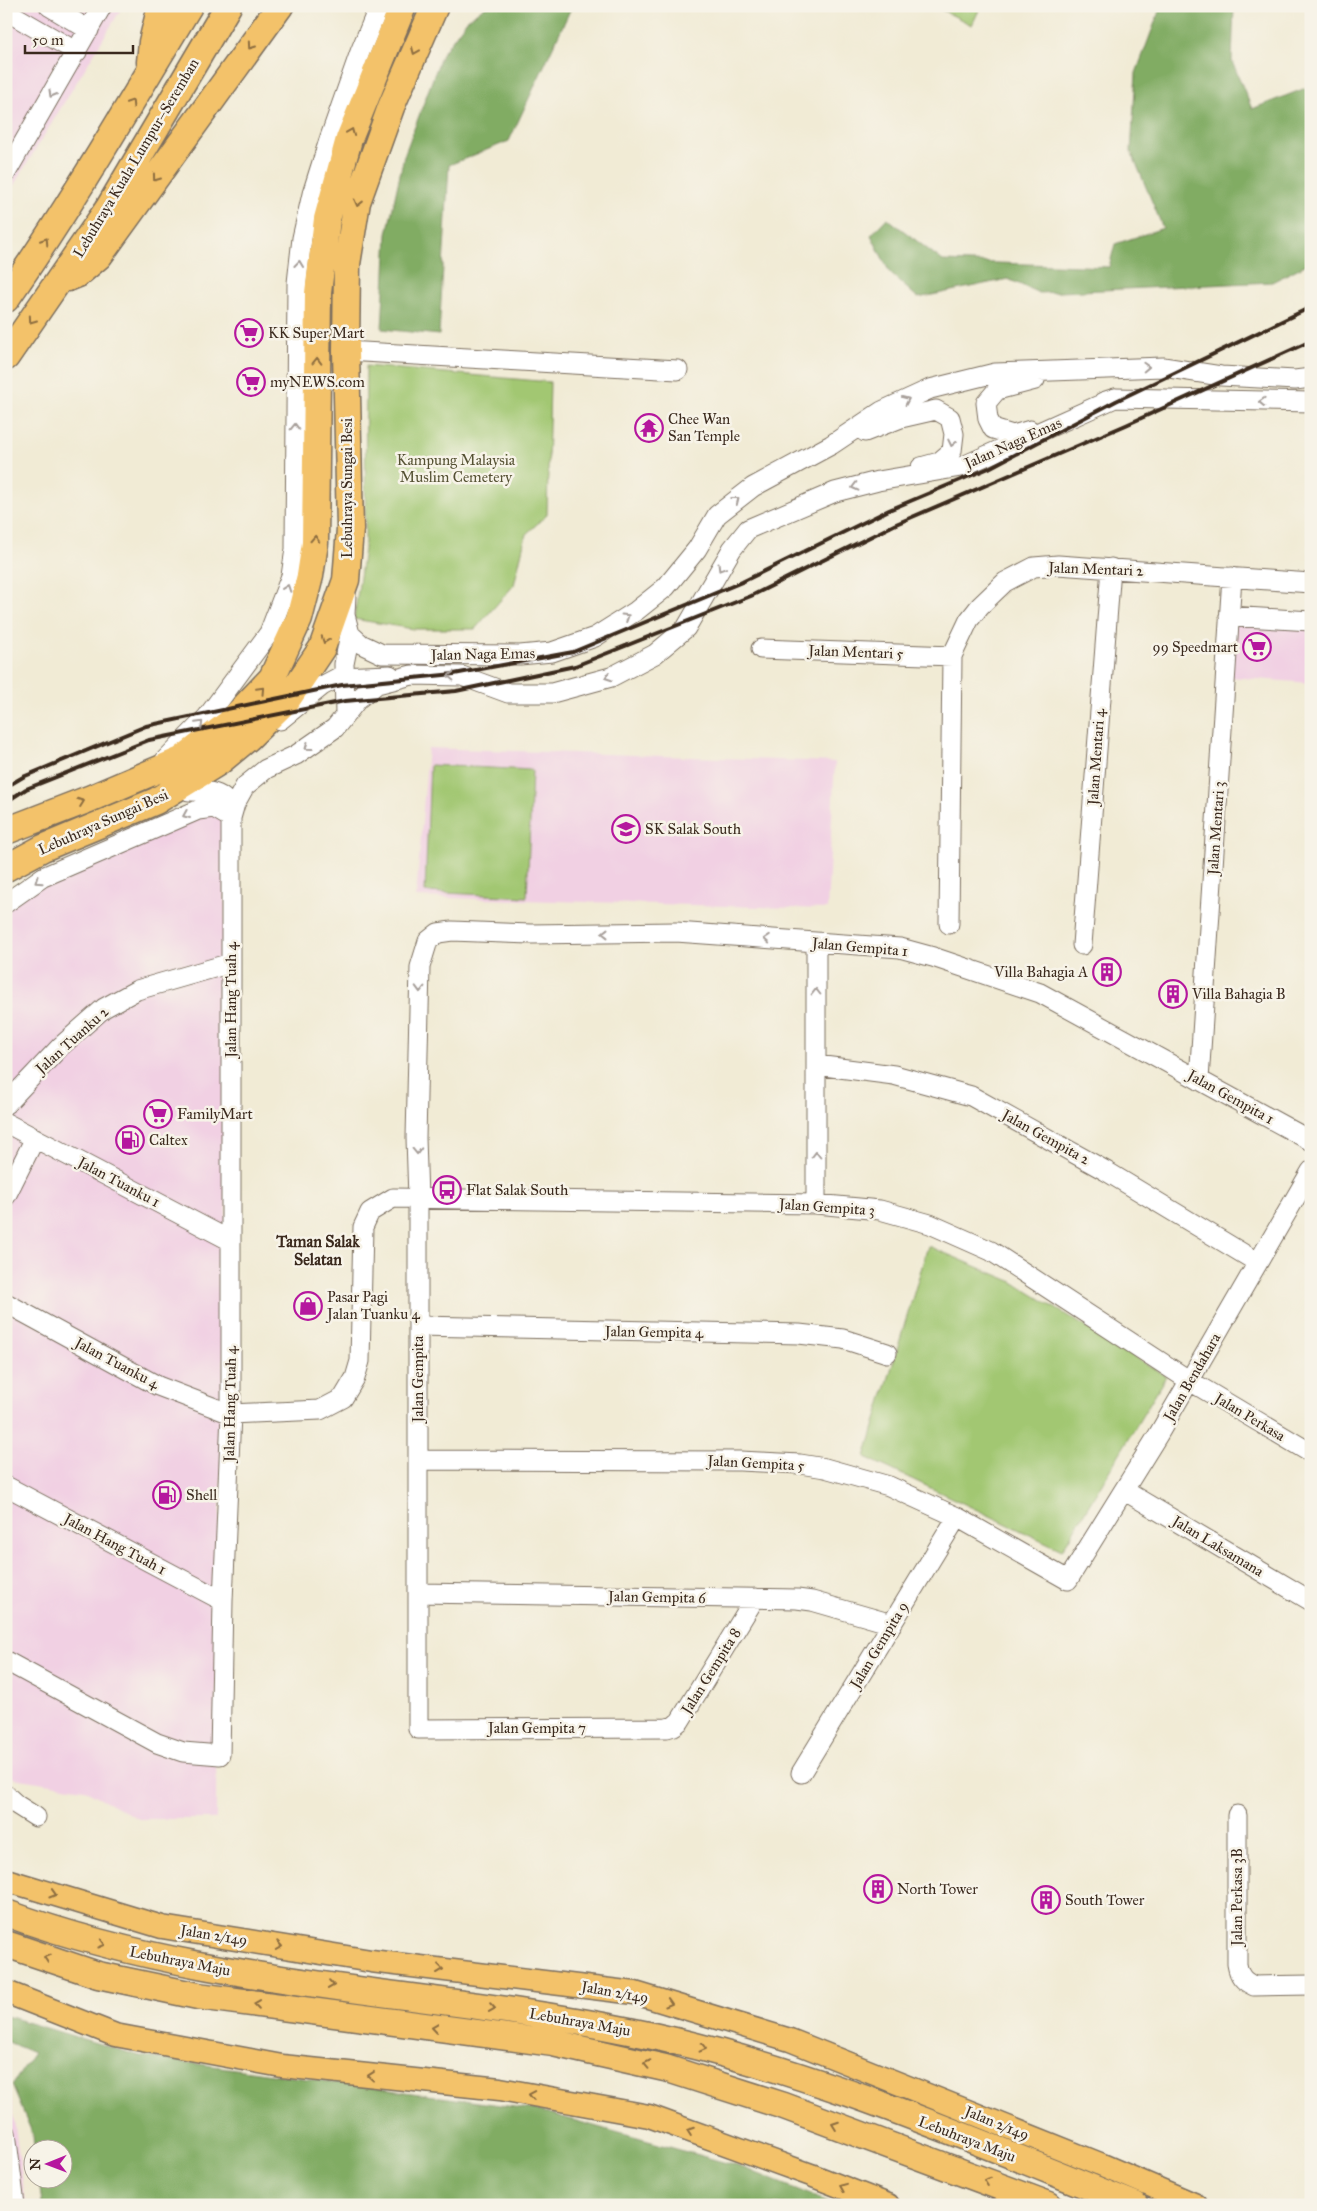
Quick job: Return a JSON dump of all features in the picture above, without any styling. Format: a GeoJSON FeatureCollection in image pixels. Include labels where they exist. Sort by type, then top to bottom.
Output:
{"type":"FeatureCollection","features":[{"type":"Feature","properties":{"kind":"highway"},"geometry":{"type":"LineString","coordinates":[[149,75],[152,42],[161,6]]}},
{"type":"Feature","properties":{"kind":"highway","name":"Lebuhraya Kuala Lumpur–Seremban"},"geometry":{"type":"LineString","coordinates":[[6,299],[53,229],[149,75],[189,6]]}},
{"type":"Feature","properties":{"kind":"highway","name":"Lebuhraya Kuala Lumpur–Seremban"},"geometry":{"type":"LineString","coordinates":[[6,357],[108,208],[228,6]]}},
{"type":"Feature","properties":{"kind":"highway"},"geometry":{"type":"LineString","coordinates":[[58,282],[78,274],[99,256],[280,6]]}},
{"type":"Feature","properties":{"kind":"highway","name":"Lebuhraya Sungai Besi"},"geometry":{"type":"LineString","coordinates":[[6,831],[181,760],[229,723],[272,678],[299,619],[310,576],[315,543],[318,293],[327,219],[349,139],[403,6]]}},
{"type":"Feature","properties":{"kind":"highway","name":"Lebuhraya Sungai Besi"},"geometry":{"type":"LineString","coordinates":[[6,868],[42,848],[156,801],[219,762],[248,738],[288,700],[322,648],[346,580],[350,529],[346,351],[347,264],[357,202],[391,107],[435,6]]}},
{"type":"Feature","properties":{"kind":"highway"},"geometry":{"type":"LineString","coordinates":[[6,841],[35,819]]}},
{"type":"Feature","properties":{"kind":"highway","name":"Lebuhraya Maju"},"geometry":{"type":"LineString","coordinates":[[6,1913],[58,1932],[113,1948],[211,1968],[559,2017],[632,2031],[708,2049],[819,2084],[961,2135],[1135,2205]]}},
{"type":"Feature","properties":{"kind":"highway","name":"Lebuhraya Maju"},"geometry":{"type":"LineString","coordinates":[[6,1944],[98,1975],[198,1996],[553,2043],[665,2068],[784,2106],[1049,2205]]}},
{"type":"Feature","properties":{"kind":"main road","name":"Jalan 2/149"},"geometry":{"type":"LineString","coordinates":[[6,1880],[162,1927],[371,1961],[635,1993],[790,2040],[1090,2160],[1196,2205]]}},
{"type":"Feature","properties":{"kind":"main road"},"geometry":{"type":"LineString","coordinates":[[6,1992],[115,2035],[282,2066],[500,2090],[649,2116],[811,2174],[888,2205]]}},
{"type":"Feature","properties":{"kind":"street"},"geometry":{"type":"LineString","coordinates":[[49,6],[89,30]]}},
{"type":"Feature","properties":{"kind":"street"},"geometry":{"type":"LineString","coordinates":[[6,174],[102,6]]}},
{"type":"Feature","properties":{"kind":"street"},"geometry":{"type":"LineString","coordinates":[[154,772],[207,718],[269,633],[291,576],[295,549],[297,283],[302,238],[312,194],[329,140],[360,52],[379,6]]}},
{"type":"Feature","properties":{"kind":"street"},"geometry":{"type":"LineString","coordinates":[[6,11],[77,52]]}},
{"type":"Feature","properties":{"kind":"street"},"geometry":{"type":"LineString","coordinates":[[346,351],[678,370]]}},
{"type":"Feature","properties":{"kind":"street","name":"Jalan Naga Emas"},"geometry":{"type":"LineString","coordinates":[[355,639],[382,654],[520,655],[552,652],[595,636],[636,611],[666,587],[697,549],[717,515],[753,487],[831,445],[882,411],[930,388],[995,373],[1164,367],[1221,376],[1303,379]]}},
{"type":"Feature","properties":{"kind":"street","name":"Jalan Naga Emas"},"geometry":{"type":"LineString","coordinates":[[1098,369],[1013,384],[997,390],[986,403],[988,419],[993,429],[1013,435],[1115,398],[1311,402]]}},
{"type":"Feature","properties":{"kind":"street","name":"Jalan Naga Emas"},"geometry":{"type":"LineString","coordinates":[[878,481],[961,467],[1115,398]]}},
{"type":"Feature","properties":{"kind":"street","name":"Jalan Naga Emas"},"geometry":{"type":"LineString","coordinates":[[231,818],[235,804],[245,786],[266,770],[296,755],[335,728],[358,700],[377,684],[412,674],[462,676],[508,693],[552,693],[611,676],[655,654],[686,628],[732,549],[748,529],[834,492],[878,481],[939,462],[952,451],[954,434],[950,418],[936,410],[901,418],[831,445]]}},
{"type":"Feature","properties":{"kind":"street","name":"Jalan Mentari 2"},"geometry":{"type":"LineString","coordinates":[[949,924],[952,656],[969,620],[980,606],[1011,579],[1034,567],[1058,565],[1311,583]]}},
{"type":"Feature","properties":{"kind":"street","name":"Jalan Mentari 4"},"geometry":{"type":"LineString","coordinates":[[1082,945],[1111,568]]}},
{"type":"Feature","properties":{"kind":"street","name":"Jalan Mentari 3"},"geometry":{"type":"LineString","coordinates":[[1199,1080],[1232,577]]}},
{"type":"Feature","properties":{"kind":"street"},"geometry":{"type":"LineString","coordinates":[[345,715],[344,664],[355,639],[345,615],[346,580]]}},
{"type":"Feature","properties":{"kind":"street"},"geometry":{"type":"LineString","coordinates":[[1229,616],[1311,621]]}},
{"type":"Feature","properties":{"kind":"street","name":"Jalan Mentari 5"},"geometry":{"type":"LineString","coordinates":[[761,649],[952,656]]}},
{"type":"Feature","properties":{"kind":"street"},"geometry":{"type":"LineString","coordinates":[[156,801],[189,791],[217,776],[250,752],[278,722],[322,686],[339,676],[412,674]]}},
{"type":"Feature","properties":{"kind":"street"},"geometry":{"type":"LineString","coordinates":[[189,791],[206,791],[220,796],[230,806],[231,818]]}},
{"type":"Feature","properties":{"kind":"street"},"geometry":{"type":"LineString","coordinates":[[6,903],[43,876],[198,810],[214,808],[231,818]]}},
{"type":"Feature","properties":{"kind":"street","name":"Jalan Hang Tuah 4"},"geometry":{"type":"LineString","coordinates":[[6,1661],[158,1743],[183,1752],[220,1755],[223,1601],[231,1414],[231,818]]}},
{"type":"Feature","properties":{"kind":"street","name":"Jalan Gempita 1"},"geometry":{"type":"LineString","coordinates":[[428,941],[438,933],[452,931],[531,934],[676,932],[900,948],[1008,981],[1040,993],[1311,1141]]}},
{"type":"Feature","properties":{"kind":"street","name":"Jalan Gempita"},"geometry":{"type":"LineString","coordinates":[[418,1729],[418,1198],[416,1138],[420,967],[428,941]]}},
{"type":"Feature","properties":{"kind":"street"},"geometry":{"type":"LineString","coordinates":[[816,943],[816,1204]]}},
{"type":"Feature","properties":{"kind":"street","name":"Jalan Tuanku 2"},"geometry":{"type":"LineString","coordinates":[[6,1104],[60,1046],[104,1008],[137,990],[231,963]]}},
{"type":"Feature","properties":{"kind":"street","name":"Jalan Gempita 2"},"geometry":{"type":"LineString","coordinates":[[816,1065],[894,1075],[971,1096],[1106,1171],[1257,1262]]}},
{"type":"Feature","properties":{"kind":"street","name":"Jalan Tuanku 1"},"geometry":{"type":"LineString","coordinates":[[6,1123],[231,1241]]}},
{"type":"Feature","properties":{"kind":"street"},"geometry":{"type":"LineString","coordinates":[[6,1196],[35,1138]]}},
{"type":"Feature","properties":{"kind":"street","name":"Jalan Bendahara"},"geometry":{"type":"LineString","coordinates":[[1068,1580],[1125,1491],[1311,1171]]}},
{"type":"Feature","properties":{"kind":"street","name":"Jalan Gempita 3"},"geometry":{"type":"LineString","coordinates":[[231,1414],[320,1410],[343,1398],[355,1378],[360,1361],[363,1226],[370,1212],[393,1198],[816,1204],[880,1210],[930,1224],[992,1251],[1190,1381]]}},
{"type":"Feature","properties":{"kind":"street","name":"Jalan Tuanku 4"},"geometry":{"type":"LineString","coordinates":[[6,1304],[158,1386],[231,1414]]}},
{"type":"Feature","properties":{"kind":"street","name":"Jalan Gempita 4"},"geometry":{"type":"LineString","coordinates":[[418,1326],[799,1334],[843,1339],[887,1352]]}},
{"type":"Feature","properties":{"kind":"street","name":"Jalan Perkasa"},"geometry":{"type":"LineString","coordinates":[[1190,1381],[1311,1453]]}},
{"type":"Feature","properties":{"kind":"street","name":"Jalan Gempita 5"},"geometry":{"type":"LineString","coordinates":[[418,1460],[730,1460],[800,1464],[825,1468],[889,1486],[956,1517],[1068,1580]]}},
{"type":"Feature","properties":{"kind":"street","name":"Jalan Hang Tuah 1"},"geometry":{"type":"LineString","coordinates":[[6,1486],[223,1601]]}},
{"type":"Feature","properties":{"kind":"street","name":"Jalan Laksamana"},"geometry":{"type":"LineString","coordinates":[[1125,1491],[1311,1600]]}},
{"type":"Feature","properties":{"kind":"street","name":"Jalan Gempita 9"},"geometry":{"type":"LineString","coordinates":[[801,1774],[956,1517]]}},
{"type":"Feature","properties":{"kind":"street","name":"Jalan Gempita 6"},"geometry":{"type":"LineString","coordinates":[[418,1594],[755,1598],[812,1601],[892,1624]]}},
{"type":"Feature","properties":{"kind":"street","name":"Jalan Gempita 8"},"geometry":{"type":"LineString","coordinates":[[656,1728],[671,1728],[680,1721],[755,1598]]}},
{"type":"Feature","properties":{"kind":"street","name":"Jalan Gempita 7"},"geometry":{"type":"LineString","coordinates":[[418,1729],[656,1728]]}},
{"type":"Feature","properties":{"kind":"street"},"geometry":{"type":"LineString","coordinates":[[6,1795],[17,1805],[36,1817]]}},
{"type":"Feature","properties":{"kind":"street","name":"Jalan Perkasa 3B"},"geometry":{"type":"LineString","coordinates":[[1237,1815],[1237,1964],[1239,1975],[1246,1983],[1254,1986],[1311,1984]]}},
{"type":"Feature","properties":{"kind":"street"},"geometry":{"type":"LineString","coordinates":[[6,2133],[16,2205]]}},
{"type":"Feature","properties":{"kind":"shaded area"},"geometry":{"type":"Polygon","coordinates":[[[6,6],[123,6],[6,198],[6,6]]]}},
{"type":"Feature","properties":{"kind":"shaded area"},"geometry":{"type":"Polygon","coordinates":[[[1234,622],[1311,627],[1311,683],[1230,677],[1234,622]]]}},
{"type":"Feature","properties":{"kind":"shaded area","name":"SK Salak South"},"geometry":{"type":"Polygon","coordinates":[[[428,748],[835,762],[827,909],[416,897],[428,748]]]}},
{"type":"Feature","properties":{"kind":"shaded area"},"geometry":{"type":"Polygon","coordinates":[[[213,812],[225,821],[226,1278],[217,1625],[216,1819],[139,1819],[84,1789],[6,1777],[6,910],[44,881],[213,812]]]}},
{"type":"Feature","properties":{"kind":"shaded area"},"geometry":{"type":"Polygon","coordinates":[[[6,2089],[10,2092],[22,2188],[24,2188],[26,2205],[6,2205],[6,2089]]]}},
{"type":"Feature","properties":{"kind":"green space"},"geometry":{"type":"Polygon","coordinates":[[[486,6],[572,6],[509,141],[449,165],[439,335],[382,329],[387,234],[404,156],[442,54],[467,20],[486,6]]]}},
{"type":"Feature","properties":{"kind":"green space"},"geometry":{"type":"Polygon","coordinates":[[[934,6],[981,6],[972,25],[934,6]]]}},
{"type":"Feature","properties":{"kind":"green space"},"geometry":{"type":"Polygon","coordinates":[[[1161,6],[1234,6],[1232,61],[1252,109],[1311,86],[1311,262],[1272,282],[1039,293],[1008,279],[918,298],[890,273],[871,235],[887,218],[943,261],[1109,267],[1115,244],[1163,228],[1131,151],[1136,73],[1161,6]]]}},
{"type":"Feature","properties":{"kind":"green space","name":"Kampung Malaysia Muslim Cemetery"},"geometry":{"type":"Polygon","coordinates":[[[366,366],[550,382],[547,515],[526,534],[514,585],[475,629],[413,629],[354,619],[365,542],[366,366]]]}},
{"type":"Feature","properties":{"kind":"green space"},"geometry":{"type":"Polygon","coordinates":[[[430,765],[532,770],[527,897],[425,892],[430,765]]]}},
{"type":"Feature","properties":{"kind":"green space"},"geometry":{"type":"Polygon","coordinates":[[[928,1246],[1011,1281],[1166,1376],[1062,1550],[865,1457],[928,1246]]]}},
{"type":"Feature","properties":{"kind":"green space"},"geometry":{"type":"Polygon","coordinates":[[[6,2016],[140,2056],[537,2110],[741,2167],[836,2205],[42,2205],[40,2188],[72,2188],[72,2138],[33,2138],[12,2085],[34,2053],[6,2041],[6,2016]]]}},
{"type":"Feature","properties":{"kind":"railway"},"geometry":{"type":"LineString","coordinates":[[6,787],[23,777],[146,726],[342,685],[454,674],[573,652],[742,582],[889,510],[989,468],[1116,401],[1311,307]]}},
{"type":"Feature","properties":{"kind":"railway"},"geometry":{"type":"LineString","coordinates":[[6,802],[26,789],[149,740],[345,701],[456,691],[575,666],[751,596],[896,524],[1126,425],[1311,341]]}},
{"type":"Feature","properties":{"kind":"place","name":"KK Super Mart"},"geometry":{"type":"Point","coordinates":[249,333]}},
{"type":"Feature","properties":{"kind":"place","name":"myNEWS.com"},"geometry":{"type":"Point","coordinates":[251,382]}},
{"type":"Feature","properties":{"kind":"place","name":"Chee Wan San Temple"},"geometry":{"type":"Point","coordinates":[649,428]}},
{"type":"Feature","properties":{"kind":"place","name":"99 Speedmart"},"geometry":{"type":"Point","coordinates":[1257,647]}},
{"type":"Feature","properties":{"kind":"place","name":"SK Salak South"},"geometry":{"type":"Point","coordinates":[626,829]}},
{"type":"Feature","properties":{"kind":"place","name":"Villa Bahagia A"},"geometry":{"type":"Point","coordinates":[1107,972]}},
{"type":"Feature","properties":{"kind":"place","name":"Villa Bahagia B"},"geometry":{"type":"Point","coordinates":[1173,994]}},
{"type":"Feature","properties":{"kind":"place","name":"FamilyMart"},"geometry":{"type":"Point","coordinates":[158,1114]}},
{"type":"Feature","properties":{"kind":"place","name":"Caltex"},"geometry":{"type":"Point","coordinates":[130,1140]}},
{"type":"Feature","properties":{"kind":"place","name":"Flat Salak South"},"geometry":{"type":"Point","coordinates":[447,1190]}},
{"type":"Feature","properties":{"kind":"place","name":"Pasar Pagi Jalan Tuanku 4"},"geometry":{"type":"Point","coordinates":[308,1306]}},
{"type":"Feature","properties":{"kind":"place","name":"Shell"},"geometry":{"type":"Point","coordinates":[167,1495]}},
{"type":"Feature","properties":{"kind":"place","name":"North Tower"},"geometry":{"type":"Point","coordinates":[878,1889]}},
{"type":"Feature","properties":{"kind":"place","name":"South Tower"},"geometry":{"type":"Point","coordinates":[1046,1900]}},
{"type":"Feature","properties":{"kind":"district","name":"Taman Salak Selatan"},"geometry":{"type":"Point","coordinates":[318,1250]}}]}
